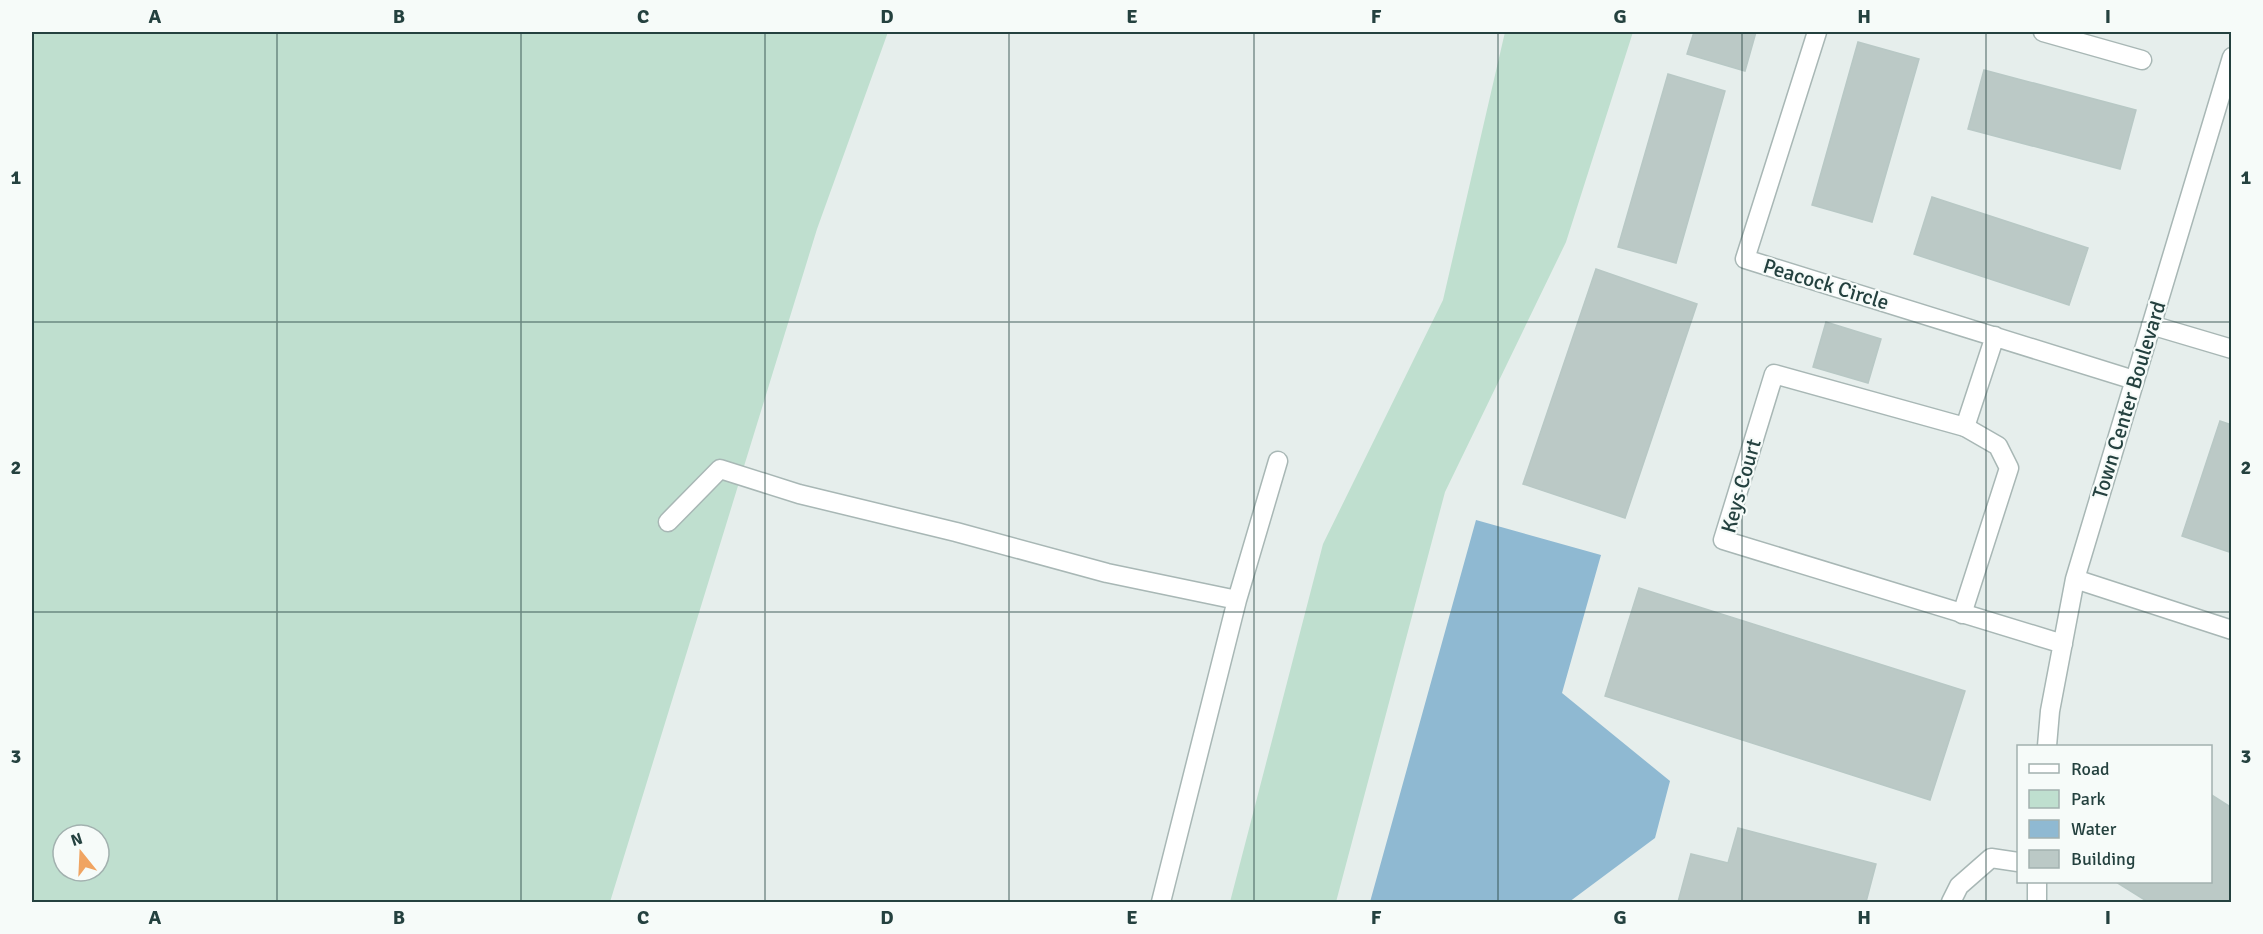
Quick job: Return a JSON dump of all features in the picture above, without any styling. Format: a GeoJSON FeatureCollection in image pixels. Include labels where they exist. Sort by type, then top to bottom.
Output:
{"type":"FeatureCollection","features":[{"type":"Feature","properties":{"kind":"street","name":"Peacock Circle"},"geometry":{"type":"LineString","coordinates":[[1817,32],[1745,259],[2134,380]]}},
{"type":"Feature","properties":{"kind":"street"},"geometry":{"type":"LineString","coordinates":[[2043,32],[2142,60]]}},
{"type":"Feature","properties":{"kind":"street","name":"Town Center Boulevard"},"geometry":{"type":"LineString","coordinates":[[2047,745],[2050,711],[2075,579],[2232,57]]}},
{"type":"Feature","properties":{"kind":"street"},"geometry":{"type":"LineString","coordinates":[[2151,325],[2232,349]]}},
{"type":"Feature","properties":{"kind":"street"},"geometry":{"type":"LineString","coordinates":[[1962,614],[2009,468],[1998,446],[1965,427],[1995,336]]}},
{"type":"Feature","properties":{"kind":"street","name":"Keys Court"},"geometry":{"type":"LineString","coordinates":[[1965,427],[1774,374],[1723,540],[2062,645]]}},
{"type":"Feature","properties":{"kind":"street"},"geometry":{"type":"LineString","coordinates":[[1161,903],[1237,600],[1278,461]]}},
{"type":"Feature","properties":{"kind":"street"},"geometry":{"type":"LineString","coordinates":[[668,522],[720,469],[799,494],[1107,573],[1237,600]]}},
{"type":"Feature","properties":{"kind":"street"},"geometry":{"type":"LineString","coordinates":[[2075,579],[2232,630]]}},
{"type":"Feature","properties":{"kind":"street"},"geometry":{"type":"LineString","coordinates":[[1951,903],[1959,886],[1991,858],[2017,862]]}},
{"type":"Feature","properties":{"kind":"street"},"geometry":{"type":"LineString","coordinates":[[2037,883],[2037,903]]}},
{"type":"Feature","properties":{"kind":"green space"},"geometry":{"type":"Polygon","coordinates":[[[32,32],[888,32],[817,229],[610,902],[32,902],[32,32]]]}},
{"type":"Feature","properties":{"kind":"green space"},"geometry":{"type":"Polygon","coordinates":[[[1505,32],[1633,32],[1566,242],[1445,492],[1336,902],[1230,902],[1323,544],[1443,300],[1505,32]]]}},
{"type":"Feature","properties":{"kind":"water"},"geometry":{"type":"Polygon","coordinates":[[[1476,520],[1601,555],[1562,693],[1670,781],[1655,838],[1569,902],[1370,902],[1476,520]]]}},
{"type":"Feature","properties":{"kind":"building"},"geometry":{"type":"Polygon","coordinates":[[[1694,32],[1756,32],[1745,71],[1687,54],[1694,32]]]}},
{"type":"Feature","properties":{"kind":"building"},"geometry":{"type":"Polygon","coordinates":[[[1858,42],[1919,59],[1872,222],[1812,205],[1858,42]]]}},
{"type":"Feature","properties":{"kind":"building"},"geometry":{"type":"Polygon","coordinates":[[[1984,70],[2136,110],[2120,169],[1968,129],[1984,70]]]}},
{"type":"Feature","properties":{"kind":"building"},"geometry":{"type":"Polygon","coordinates":[[[1668,74],[1725,91],[1676,263],[1618,247],[1668,74]]]}},
{"type":"Feature","properties":{"kind":"building"},"geometry":{"type":"Polygon","coordinates":[[[1932,197],[2088,248],[2069,305],[1914,254],[1932,197]]]}},
{"type":"Feature","properties":{"kind":"building"},"geometry":{"type":"Polygon","coordinates":[[[1596,269],[1697,304],[1625,518],[1523,484],[1596,269]]]}},
{"type":"Feature","properties":{"kind":"building"},"geometry":{"type":"Polygon","coordinates":[[[1826,322],[1881,339],[1868,383],[1813,367],[1826,322]]]}},
{"type":"Feature","properties":{"kind":"building"},"geometry":{"type":"Polygon","coordinates":[[[2220,421],[2232,425],[2232,553],[2182,536],[2220,421]]]}},
{"type":"Feature","properties":{"kind":"building"},"geometry":{"type":"Polygon","coordinates":[[[1639,588],[1965,691],[1930,800],[1605,696],[1639,588]]]}},
{"type":"Feature","properties":{"kind":"building"},"geometry":{"type":"Polygon","coordinates":[[[2212,795],[2232,808],[2232,902],[2148,902],[2118,883],[2212,883],[2212,795]]]}},
{"type":"Feature","properties":{"kind":"building"},"geometry":{"type":"Polygon","coordinates":[[[1738,828],[1876,864],[1866,902],[1678,902],[1691,854],[1728,863],[1738,828]]]}}]}
